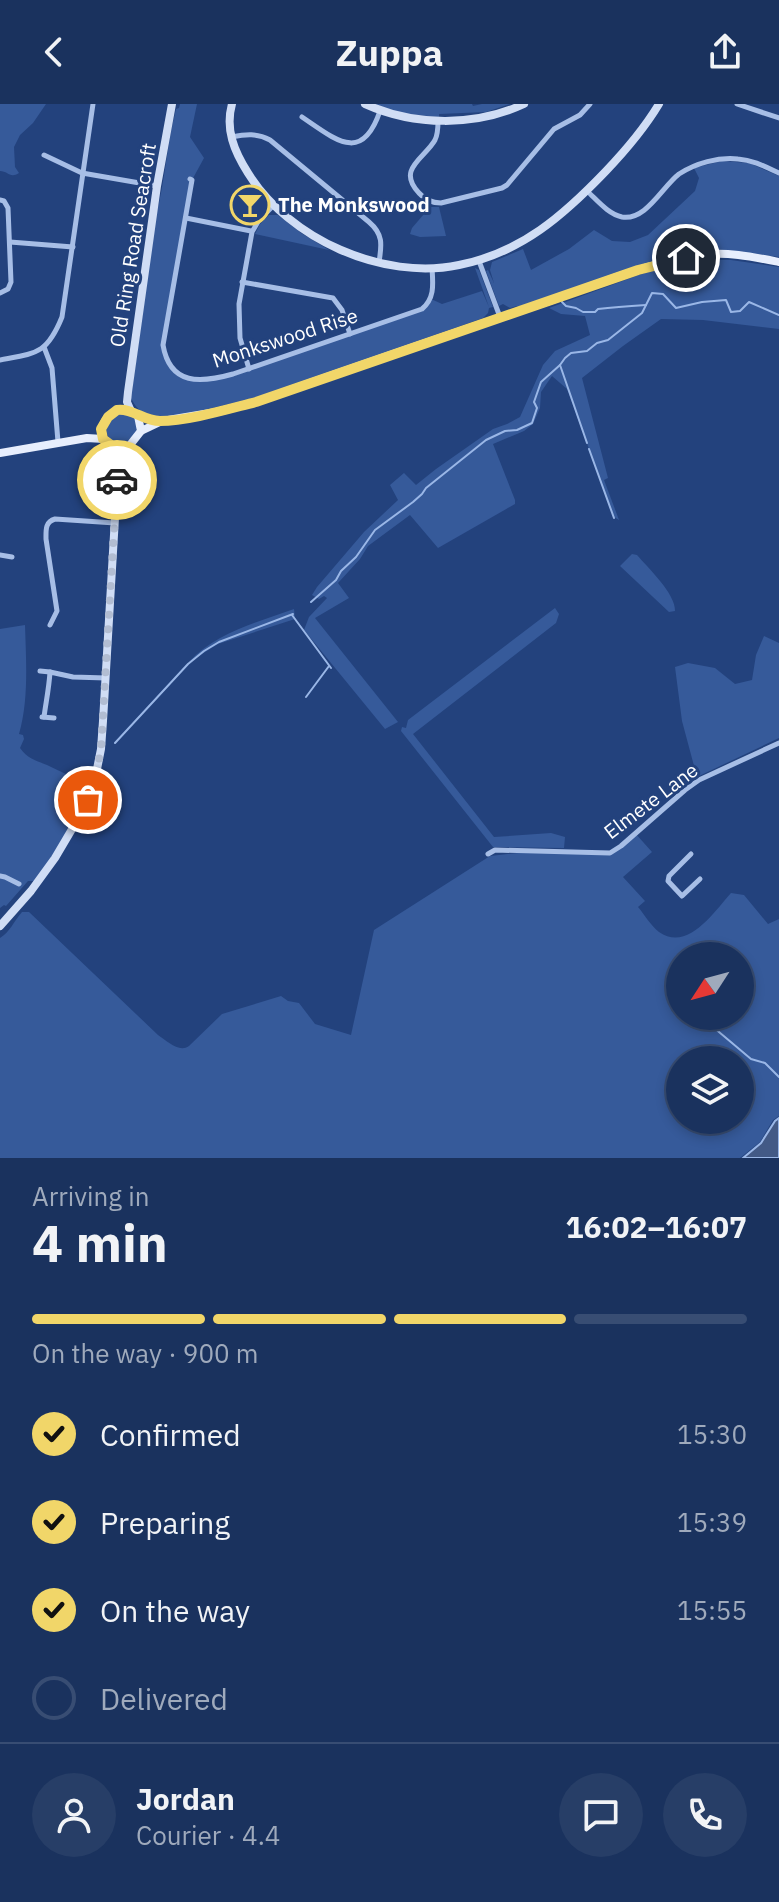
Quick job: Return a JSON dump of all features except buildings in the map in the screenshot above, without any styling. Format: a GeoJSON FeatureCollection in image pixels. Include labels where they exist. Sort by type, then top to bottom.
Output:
{"type":"FeatureCollection","features":[{"type":"Feature","properties":{"kind":"main road","name":"Old Ring Road Seacroft"},"geometry":{"type":"LineString","coordinates":[[134,413],[127,402],[128,392],[157,186],[172,104]]}},
{"type":"Feature","properties":{"kind":"main road"},"geometry":{"type":"LineString","coordinates":[[232,104],[229,116],[231,137],[239,160],[273,206],[303,230],[346,253],[416,268],[462,265],[479,260],[540,231],[565,213],[632,143],[659,104]]}},
{"type":"Feature","properties":{"kind":"main road"},"geometry":{"type":"LineString","coordinates":[[365,104],[405,117],[438,120],[486,117],[524,104]]}},
{"type":"Feature","properties":{"kind":"main road"},"geometry":{"type":"LineString","coordinates":[[87,438],[117,410],[134,413],[147,420],[162,421],[256,402],[638,270],[703,254],[779,262]]}},
{"type":"Feature","properties":{"kind":"main road","name":"Old Ring Road Seacroft"},"geometry":{"type":"LineString","coordinates":[[117,410],[128,392]]}},
{"type":"Feature","properties":{"kind":"main road"},"geometry":{"type":"LineString","coordinates":[[134,413],[141,431]]}},
{"type":"Feature","properties":{"kind":"main road"},"geometry":{"type":"LineString","coordinates":[[118,467],[141,431],[162,421]]}},
{"type":"Feature","properties":{"kind":"main road"},"geometry":{"type":"LineString","coordinates":[[102,427],[103,439]]}},
{"type":"Feature","properties":{"kind":"main road"},"geometry":{"type":"LineString","coordinates":[[0,453],[87,438],[103,439],[115,448],[130,445]]}},
{"type":"Feature","properties":{"kind":"main road"},"geometry":{"type":"LineString","coordinates":[[0,926],[48,867],[88,800],[94,784],[101,749],[106,678],[118,467],[115,448]]}},
{"type":"Feature","properties":{"kind":"street"},"geometry":{"type":"LineString","coordinates":[[0,360],[31,354],[44,347],[53,337],[62,317],[93,104]]}},
{"type":"Feature","properties":{"kind":"street"},"geometry":{"type":"LineString","coordinates":[[438,120],[436,138],[414,163],[411,176],[412,185],[433,203],[502,188],[554,129],[580,115],[590,104]]}},
{"type":"Feature","properties":{"kind":"street"},"geometry":{"type":"LineString","coordinates":[[737,104],[779,118]]}},
{"type":"Feature","properties":{"kind":"street"},"geometry":{"type":"LineString","coordinates":[[302,117],[337,140],[353,143],[369,134],[380,111]]}},
{"type":"Feature","properties":{"kind":"street"},"geometry":{"type":"LineString","coordinates":[[231,137],[251,134],[270,140],[357,212],[379,233],[382,244],[379,262]]}},
{"type":"Feature","properties":{"kind":"street"},"geometry":{"type":"LineString","coordinates":[[44,155],[82,173],[157,186]]}},
{"type":"Feature","properties":{"kind":"street"},"geometry":{"type":"LineString","coordinates":[[587,191],[608,211],[627,217],[642,211],[680,174],[701,163],[737,159],[779,173]]}},
{"type":"Feature","properties":{"kind":"street"},"geometry":{"type":"LineString","coordinates":[[190,179],[186,218],[252,232]]}},
{"type":"Feature","properties":{"kind":"street"},"geometry":{"type":"LineString","coordinates":[[0,200],[8,208],[11,282],[8,289],[0,293]]}},
{"type":"Feature","properties":{"kind":"street"},"geometry":{"type":"LineString","coordinates":[[249,369],[239,328],[242,282],[252,232],[273,206]]}},
{"type":"Feature","properties":{"kind":"street","name":"Monkswood Rise"},"geometry":{"type":"LineString","coordinates":[[186,218],[163,345],[166,357],[177,372],[193,381],[219,378],[249,369],[415,311],[427,304],[433,292],[432,268]]}},
{"type":"Feature","properties":{"kind":"street"},"geometry":{"type":"LineString","coordinates":[[10,242],[73,247]]}},
{"type":"Feature","properties":{"kind":"street"},"geometry":{"type":"LineString","coordinates":[[479,260],[500,317]]}},
{"type":"Feature","properties":{"kind":"street"},"geometry":{"type":"LineString","coordinates":[[242,282],[333,298],[342,310],[350,334]]}},
{"type":"Feature","properties":{"kind":"street"},"geometry":{"type":"LineString","coordinates":[[44,347],[52,368],[58,442]]}},
{"type":"Feature","properties":{"kind":"street"},"geometry":{"type":"LineString","coordinates":[[50,625],[57,611],[46,539],[48,523],[55,519],[115,523]]}},
{"type":"Feature","properties":{"kind":"street"},"geometry":{"type":"LineString","coordinates":[[0,555],[12,557]]}},
{"type":"Feature","properties":{"kind":"street"},"geometry":{"type":"LineString","coordinates":[[40,671],[73,677],[106,678]]}},
{"type":"Feature","properties":{"kind":"street"},"geometry":{"type":"LineString","coordinates":[[50,672],[48,697],[42,717],[54,718]]}},
{"type":"Feature","properties":{"kind":"street","name":"Elmete Lane"},"geometry":{"type":"LineString","coordinates":[[488,854],[495,850],[610,853],[699,780],[779,743]]}},
{"type":"Feature","properties":{"kind":"street"},"geometry":{"type":"LineString","coordinates":[[691,854],[669,876],[668,881],[682,896],[700,879]]}},
{"type":"Feature","properties":{"kind":"street"},"geometry":{"type":"LineString","coordinates":[[0,876],[19,884]]}},
{"type":"Feature","properties":{"kind":"shaded area"},"geometry":{"type":"Polygon","coordinates":[[[0,104],[46,104],[14,147],[15,167],[19,173],[13,175],[0,171],[0,104]]]}},
{"type":"Feature","properties":{"kind":"shaded area"},"geometry":{"type":"Polygon","coordinates":[[[180,104],[197,104],[190,137],[204,158],[192,180],[163,345],[172,366],[182,375],[219,378],[415,311],[431,299],[442,304],[482,291],[489,307],[475,268],[479,270],[493,307],[483,318],[256,398],[169,418],[142,412],[131,398],[156,216],[173,122],[180,104]]]}},
{"type":"Feature","properties":{"kind":"shaded area"},"geometry":{"type":"Polygon","coordinates":[[[371,104],[510,104],[486,112],[439,114],[439,117],[404,114],[371,104]]]}},
{"type":"Feature","properties":{"kind":"shaded area"},"geometry":{"type":"Polygon","coordinates":[[[722,161],[749,163],[779,176],[779,257],[727,250],[671,255],[518,307],[499,306],[486,271],[494,283],[490,270],[492,262],[523,249],[531,270],[569,249],[594,230],[612,241],[630,242],[648,235],[695,191],[699,178],[694,168],[722,161]]]}},
{"type":"Feature","properties":{"kind":"shaded area"},"geometry":{"type":"Polygon","coordinates":[[[430,207],[439,207],[446,236],[420,237],[410,234],[412,228],[430,207]]]}},
{"type":"Feature","properties":{"kind":"shaded area"},"geometry":{"type":"Polygon","coordinates":[[[269,215],[278,215],[329,250],[255,234],[269,215]]]}},
{"type":"Feature","properties":{"kind":"shaded area"},"geometry":{"type":"Polygon","coordinates":[[[706,260],[779,267],[779,329],[703,320],[661,319],[582,378],[608,478],[604,480],[619,520],[614,517],[567,389],[552,376],[541,392],[540,408],[533,424],[493,444],[515,504],[438,548],[410,515],[368,546],[338,583],[349,598],[315,618],[398,722],[385,729],[304,630],[309,617],[327,598],[319,599],[312,595],[317,587],[364,532],[398,500],[390,485],[404,473],[416,485],[493,429],[520,417],[543,365],[555,351],[590,335],[585,316],[561,314],[549,308],[639,275],[706,260]]]}},
{"type":"Feature","properties":{"kind":"shaded area"},"geometry":{"type":"Polygon","coordinates":[[[124,412],[134,417],[136,432],[124,443],[116,444],[106,429],[115,415],[124,412]]]}},
{"type":"Feature","properties":{"kind":"shaded area"},"geometry":{"type":"Polygon","coordinates":[[[632,554],[637,555],[660,582],[671,597],[675,611],[669,612],[620,566],[632,554]]]}},
{"type":"Feature","properties":{"kind":"shaded area"},"geometry":{"type":"Polygon","coordinates":[[[555,608],[559,614],[556,623],[413,734],[494,837],[551,833],[565,837],[564,848],[493,847],[401,731],[402,727],[406,728],[408,720],[555,608]]]}},
{"type":"Feature","properties":{"kind":"shaded area"},"geometry":{"type":"Polygon","coordinates":[[[294,609],[295,619],[218,644],[189,662],[225,636],[294,609]]]}},
{"type":"Feature","properties":{"kind":"shaded area"},"geometry":{"type":"Polygon","coordinates":[[[25,625],[26,694],[19,734],[24,739],[20,748],[32,759],[89,783],[76,816],[43,872],[34,881],[28,881],[6,906],[0,908],[0,629],[25,625]]]}},
{"type":"Feature","properties":{"kind":"shaded area"},"geometry":{"type":"Polygon","coordinates":[[[764,636],[779,643],[779,738],[697,777],[682,721],[675,667],[688,663],[715,668],[735,684],[752,680],[756,655],[764,636]]]}},
{"type":"Feature","properties":{"kind":"shaded area"},"geometry":{"type":"Polygon","coordinates":[[[635,833],[652,852],[623,877],[645,901],[638,907],[659,932],[670,937],[690,933],[700,927],[731,893],[744,895],[768,924],[779,919],[779,1116],[773,1120],[760,1142],[740,1158],[0,1158],[0,938],[22,912],[29,912],[158,1035],[177,1047],[189,1046],[222,1014],[281,996],[299,1003],[315,1024],[351,1035],[374,930],[490,856],[527,852],[609,853],[635,833]]]}},
{"type":"Feature","properties":{"kind":"shaded area"},"geometry":{"type":"Polygon","coordinates":[[[779,1118],[779,1158],[743,1158],[761,1143],[779,1118]]]}},
{"type":"Feature","properties":{"kind":"waterway"},"geometry":{"type":"LineString","coordinates":[[311,602],[336,580],[375,530],[413,502],[426,488],[486,440],[532,423],[537,408],[534,402],[541,382],[571,353],[587,351],[597,343],[608,340],[642,313],[652,293],[663,294],[676,308],[726,300],[731,312],[740,311],[749,302],[779,315]]}},
{"type":"Feature","properties":{"kind":"waterway"},"geometry":{"type":"LineString","coordinates":[[562,302],[583,312],[646,305]]}},
{"type":"Feature","properties":{"kind":"waterway"},"geometry":{"type":"LineString","coordinates":[[560,365],[587,443]]}},
{"type":"Feature","properties":{"kind":"waterway"},"geometry":{"type":"LineString","coordinates":[[589,449],[614,518]]}},
{"type":"Feature","properties":{"kind":"waterway"},"geometry":{"type":"LineString","coordinates":[[115,743],[188,664],[204,651],[219,642],[293,614]]}},
{"type":"Feature","properties":{"kind":"waterway"},"geometry":{"type":"LineString","coordinates":[[292,615],[331,668]]}},
{"type":"Feature","properties":{"kind":"waterway"},"geometry":{"type":"LineString","coordinates":[[306,697],[329,666]]}},
{"type":"Feature","properties":{"kind":"waterway"},"geometry":{"type":"LineString","coordinates":[[717,1030],[751,1059],[765,1063],[779,1077]]}},
{"type":"Feature","properties":{"kind":"way so far"},"geometry":{"type":"LineString","coordinates":[[88,800],[101,749],[117,480]]}},
{"type":"Feature","properties":{"kind":"place","name":"The Monkswood"},"geometry":{"type":"Point","coordinates":[250,205]}},
{"type":"Feature","properties":{"kind":"route"},"geometry":{"type":"LineString","coordinates":[[117,480],[115,448],[107,444],[101,434],[103,423],[117,410],[131,411],[147,420],[162,421],[256,402],[638,270],[686,258]]}}]}
